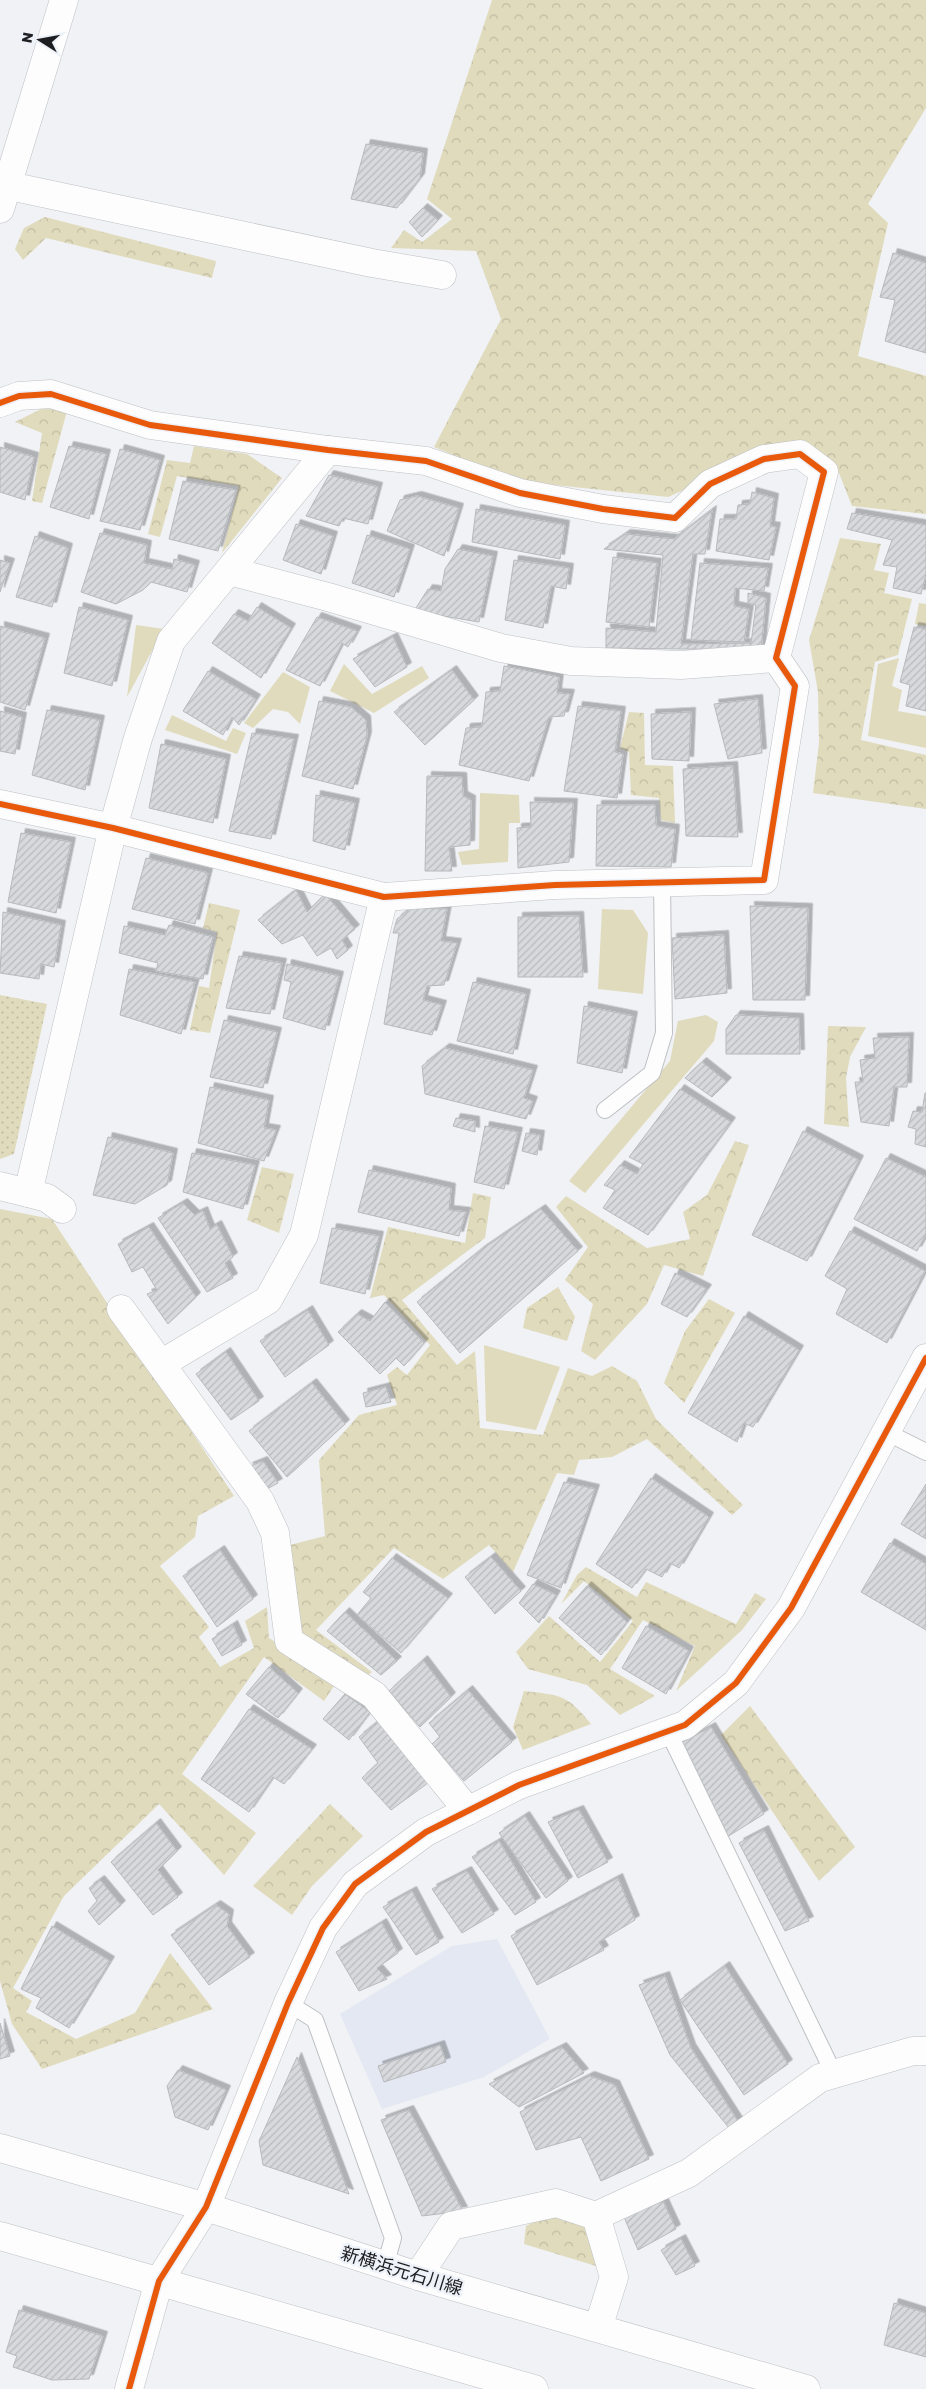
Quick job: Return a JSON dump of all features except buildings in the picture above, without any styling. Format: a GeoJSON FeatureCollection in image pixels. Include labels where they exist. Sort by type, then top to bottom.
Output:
{"type":"FeatureCollection","features":[{"type":"Feature","properties":{"kind":"street"},"geometry":{"type":"LineString","coordinates":[[64,0],[2,193],[442,275]]}},
{"type":"Feature","properties":{"kind":"street"},"geometry":{"type":"LineString","coordinates":[[0,403],[19,396],[51,394],[150,425],[328,450],[426,461],[520,493],[603,509],[675,518],[710,484],[764,459],[800,454],[824,472],[776,658],[795,686],[764,880],[555,886],[384,897],[113,828],[0,804]]}},
{"type":"Feature","properties":{"kind":"street"},"geometry":{"type":"LineString","coordinates":[[28,1193],[113,828],[138,738],[171,640],[328,450]]}},
{"type":"Feature","properties":{"kind":"street"},"geometry":{"type":"LineString","coordinates":[[229,571],[328,597],[501,648],[571,660],[680,665],[776,658]]}},
{"type":"Feature","properties":{"kind":"street"},"geometry":{"type":"LineString","coordinates":[[161,1364],[268,1300],[304,1235],[384,897]]}},
{"type":"Feature","properties":{"kind":"street"},"geometry":{"type":"LineString","coordinates":[[0,1186],[47,1198],[62,1209]]}},
{"type":"Feature","properties":{"kind":"street"},"geometry":{"type":"LineString","coordinates":[[121,1309],[260,1501],[275,1534],[289,1641],[374,1695],[468,1811]]}},
{"type":"Feature","properties":{"kind":"street"},"geometry":{"type":"LineString","coordinates":[[129,2389],[159,2282],[206,2206],[288,2003],[323,1928],[354,1884],[426,1832],[519,1785],[685,1725],[736,1682],[791,1608],[926,1358]]}},
{"type":"Feature","properties":{"kind":"street"},"geometry":{"type":"LineString","coordinates":[[418,2276],[450,2226],[556,2203],[596,2216],[689,2173],[820,2078],[912,2051],[926,2051]]}},
{"type":"Feature","properties":{"kind":"street","name":"新横浜元石川線"},"geometry":{"type":"LineString","coordinates":[[0,2148],[206,2206],[385,2266],[806,2389]]}},
{"type":"Feature","properties":{"kind":"street"},"geometry":{"type":"LineString","coordinates":[[596,2216],[614,2277],[598,2328]]}},
{"type":"Feature","properties":{"kind":"street"},"geometry":{"type":"LineString","coordinates":[[0,2236],[534,2389]]}},
{"type":"Feature","properties":{"kind":"lane"},"geometry":{"type":"LineString","coordinates":[[605,1110],[652,1073],[664,1033],[662,883]]}},
{"type":"Feature","properties":{"kind":"lane"},"geometry":{"type":"LineString","coordinates":[[886,1432],[926,1452]]}},
{"type":"Feature","properties":{"kind":"lane"},"geometry":{"type":"LineString","coordinates":[[668,1731],[834,2074]]}},
{"type":"Feature","properties":{"kind":"lane"},"geometry":{"type":"LineString","coordinates":[[288,2003],[315,2020],[393,2238],[385,2266]]}},
{"type":"Feature","properties":{"kind":"shaded area"},"geometry":{"type":"Polygon","coordinates":[[[497,1939],[550,2039],[484,2077],[382,2109],[340,2014],[452,1946],[497,1939]]]}},
{"type":"Feature","properties":{"kind":"green space"},"geometry":{"type":"Polygon","coordinates":[[[492,0],[926,0],[926,108],[868,204],[888,223],[858,356],[926,376],[926,514],[852,506],[835,463],[796,440],[668,497],[517,481],[434,447],[501,319],[476,251],[391,248],[404,230],[422,242],[452,219],[427,199],[492,0]]]}},
{"type":"Feature","properties":{"kind":"green space"},"geometry":{"type":"Polygon","coordinates":[[[45,217],[216,261],[212,278],[46,238],[23,260],[15,249],[24,228],[45,217]]]}},
{"type":"Feature","properties":{"kind":"green space"},"geometry":{"type":"Polygon","coordinates":[[[43,408],[67,411],[42,503],[32,501],[42,433],[15,422],[43,408]]]}},
{"type":"Feature","properties":{"kind":"green space"},"geometry":{"type":"Polygon","coordinates":[[[194,446],[247,454],[282,478],[222,553],[239,486],[177,476],[160,537],[148,534],[167,460],[190,463],[194,446]]]}},
{"type":"Feature","properties":{"kind":"green space"},"geometry":{"type":"Polygon","coordinates":[[[840,538],[881,544],[874,570],[889,573],[884,593],[912,599],[898,655],[875,662],[861,740],[926,755],[926,809],[813,793],[819,743],[818,692],[809,640],[840,538]]]}},
{"type":"Feature","properties":{"kind":"green space"},"geometry":{"type":"Polygon","coordinates":[[[919,603],[926,604],[926,626],[915,624],[919,603]]]}},
{"type":"Feature","properties":{"kind":"green space"},"geometry":{"type":"Polygon","coordinates":[[[136,625],[164,629],[127,697],[136,625]]]}},
{"type":"Feature","properties":{"kind":"green space"},"geometry":{"type":"Polygon","coordinates":[[[899,658],[892,686],[902,690],[898,711],[926,716],[926,748],[868,736],[878,664],[899,658]]]}},
{"type":"Feature","properties":{"kind":"green space"},"geometry":{"type":"Polygon","coordinates":[[[344,664],[372,694],[422,666],[429,678],[374,713],[330,691],[344,664]]]}},
{"type":"Feature","properties":{"kind":"green space"},"geometry":{"type":"Polygon","coordinates":[[[283,672],[310,687],[300,724],[288,712],[273,709],[253,728],[244,723],[283,672]]]}},
{"type":"Feature","properties":{"kind":"green space"},"geometry":{"type":"Polygon","coordinates":[[[629,712],[644,713],[645,765],[673,766],[675,823],[661,820],[659,798],[631,795],[629,752],[620,748],[629,712]]]}},
{"type":"Feature","properties":{"kind":"green space"},"geometry":{"type":"Polygon","coordinates":[[[172,715],[226,741],[233,728],[246,733],[237,754],[165,730],[172,715]]]}},
{"type":"Feature","properties":{"kind":"green space"},"geometry":{"type":"Polygon","coordinates":[[[480,793],[519,795],[520,823],[509,823],[508,862],[462,865],[458,852],[479,849],[480,793]]]}},
{"type":"Feature","properties":{"kind":"green space"},"geometry":{"type":"Polygon","coordinates":[[[209,903],[240,910],[210,1033],[190,1030],[199,986],[209,988],[217,932],[203,928],[209,903]]]}},
{"type":"Feature","properties":{"kind":"green space"},"geometry":{"type":"Polygon","coordinates":[[[602,909],[633,910],[648,933],[643,994],[598,989],[602,909]]]}},
{"type":"Feature","properties":{"kind":"green space"},"geometry":{"type":"Polygon","coordinates":[[[0,995],[47,1004],[14,1154],[0,1159],[0,995]]]}},
{"type":"Feature","properties":{"kind":"green space"},"geometry":{"type":"Polygon","coordinates":[[[706,1015],[718,1022],[714,1041],[585,1193],[569,1181],[670,1061],[678,1021],[706,1015]]]}},
{"type":"Feature","properties":{"kind":"green space"},"geometry":{"type":"Polygon","coordinates":[[[828,1026],[866,1027],[850,1057],[846,1078],[849,1127],[824,1124],[828,1026]]]}},
{"type":"Feature","properties":{"kind":"green space"},"geometry":{"type":"Polygon","coordinates":[[[735,1141],[749,1145],[703,1276],[664,1265],[647,1304],[595,1360],[581,1351],[593,1304],[565,1280],[588,1247],[556,1207],[566,1196],[647,1248],[690,1239],[683,1212],[707,1195],[735,1141]]]}},
{"type":"Feature","properties":{"kind":"green space"},"geometry":{"type":"Polygon","coordinates":[[[262,1167],[294,1174],[279,1233],[247,1220],[262,1167]]]}},
{"type":"Feature","properties":{"kind":"green space"},"geometry":{"type":"Polygon","coordinates":[[[473,1193],[491,1197],[485,1238],[402,1300],[457,1365],[475,1351],[480,1428],[543,1435],[568,1368],[592,1376],[612,1366],[637,1381],[656,1419],[743,1505],[732,1515],[647,1439],[612,1457],[579,1460],[574,1475],[557,1473],[513,1572],[489,1545],[443,1579],[394,1548],[316,1630],[372,1672],[362,1680],[296,1639],[286,1546],[325,1536],[319,1460],[359,1415],[397,1405],[387,1375],[397,1367],[407,1375],[430,1345],[384,1295],[370,1298],[388,1227],[465,1243],[473,1193]]]}},
{"type":"Feature","properties":{"kind":"green space"},"geometry":{"type":"Polygon","coordinates":[[[0,1209],[52,1219],[234,1496],[198,1516],[195,1537],[160,1566],[209,1627],[199,1637],[220,1667],[254,1648],[245,1621],[267,1607],[269,1638],[336,1683],[324,1701],[264,1657],[182,1774],[256,1833],[224,1875],[159,1804],[64,1896],[13,1988],[32,2001],[26,2012],[76,2039],[135,2013],[170,1953],[213,2009],[42,2069],[12,2024],[0,1981],[0,1209]]]}},
{"type":"Feature","properties":{"kind":"green space"},"geometry":{"type":"Polygon","coordinates":[[[558,1287],[575,1317],[567,1341],[523,1328],[527,1308],[558,1287]]]}},
{"type":"Feature","properties":{"kind":"green space"},"geometry":{"type":"Polygon","coordinates":[[[709,1299],[735,1313],[684,1403],[664,1383],[685,1331],[709,1299]]]}},
{"type":"Feature","properties":{"kind":"green space"},"geometry":{"type":"Polygon","coordinates":[[[484,1345],[560,1367],[536,1430],[486,1421],[484,1345]]]}},
{"type":"Feature","properties":{"kind":"green space"},"geometry":{"type":"Polygon","coordinates":[[[586,1567],[637,1597],[646,1582],[736,1624],[755,1593],[766,1599],[742,1630],[676,1691],[695,1646],[643,1620],[610,1669],[655,1696],[620,1715],[587,1685],[528,1669],[516,1652],[549,1616],[600,1662],[633,1621],[584,1581],[561,1604],[577,1575],[586,1567]]]}},
{"type":"Feature","properties":{"kind":"green space"},"geometry":{"type":"Polygon","coordinates":[[[524,1691],[555,1695],[569,1701],[591,1724],[523,1750],[513,1727],[524,1691]]]}},
{"type":"Feature","properties":{"kind":"green space"},"geometry":{"type":"Polygon","coordinates":[[[750,1706],[855,1847],[819,1881],[721,1735],[750,1706]]]}},
{"type":"Feature","properties":{"kind":"green space"},"geometry":{"type":"Polygon","coordinates":[[[330,1804],[363,1836],[312,1886],[292,1915],[253,1886],[330,1804]]]}},
{"type":"Feature","properties":{"kind":"green space"},"geometry":{"type":"Polygon","coordinates":[[[554,2212],[589,2221],[596,2266],[524,2244],[526,2226],[554,2212]]]}},
{"type":"Feature","properties":{"kind":"cycle path"},"geometry":{"type":"LineString","coordinates":[[0,403],[19,396],[51,394],[150,425],[328,450],[426,461],[520,493],[603,509],[675,518],[710,484],[764,459],[800,454],[824,472],[776,658],[795,686],[764,880],[555,885],[384,897],[113,828],[0,804]]}},
{"type":"Feature","properties":{"kind":"cycle path"},"geometry":{"type":"LineString","coordinates":[[129,2389],[159,2281],[206,2207],[288,2003],[323,1928],[355,1884],[426,1832],[519,1785],[685,1725],[736,1683],[791,1608],[926,1358]]}}]}
